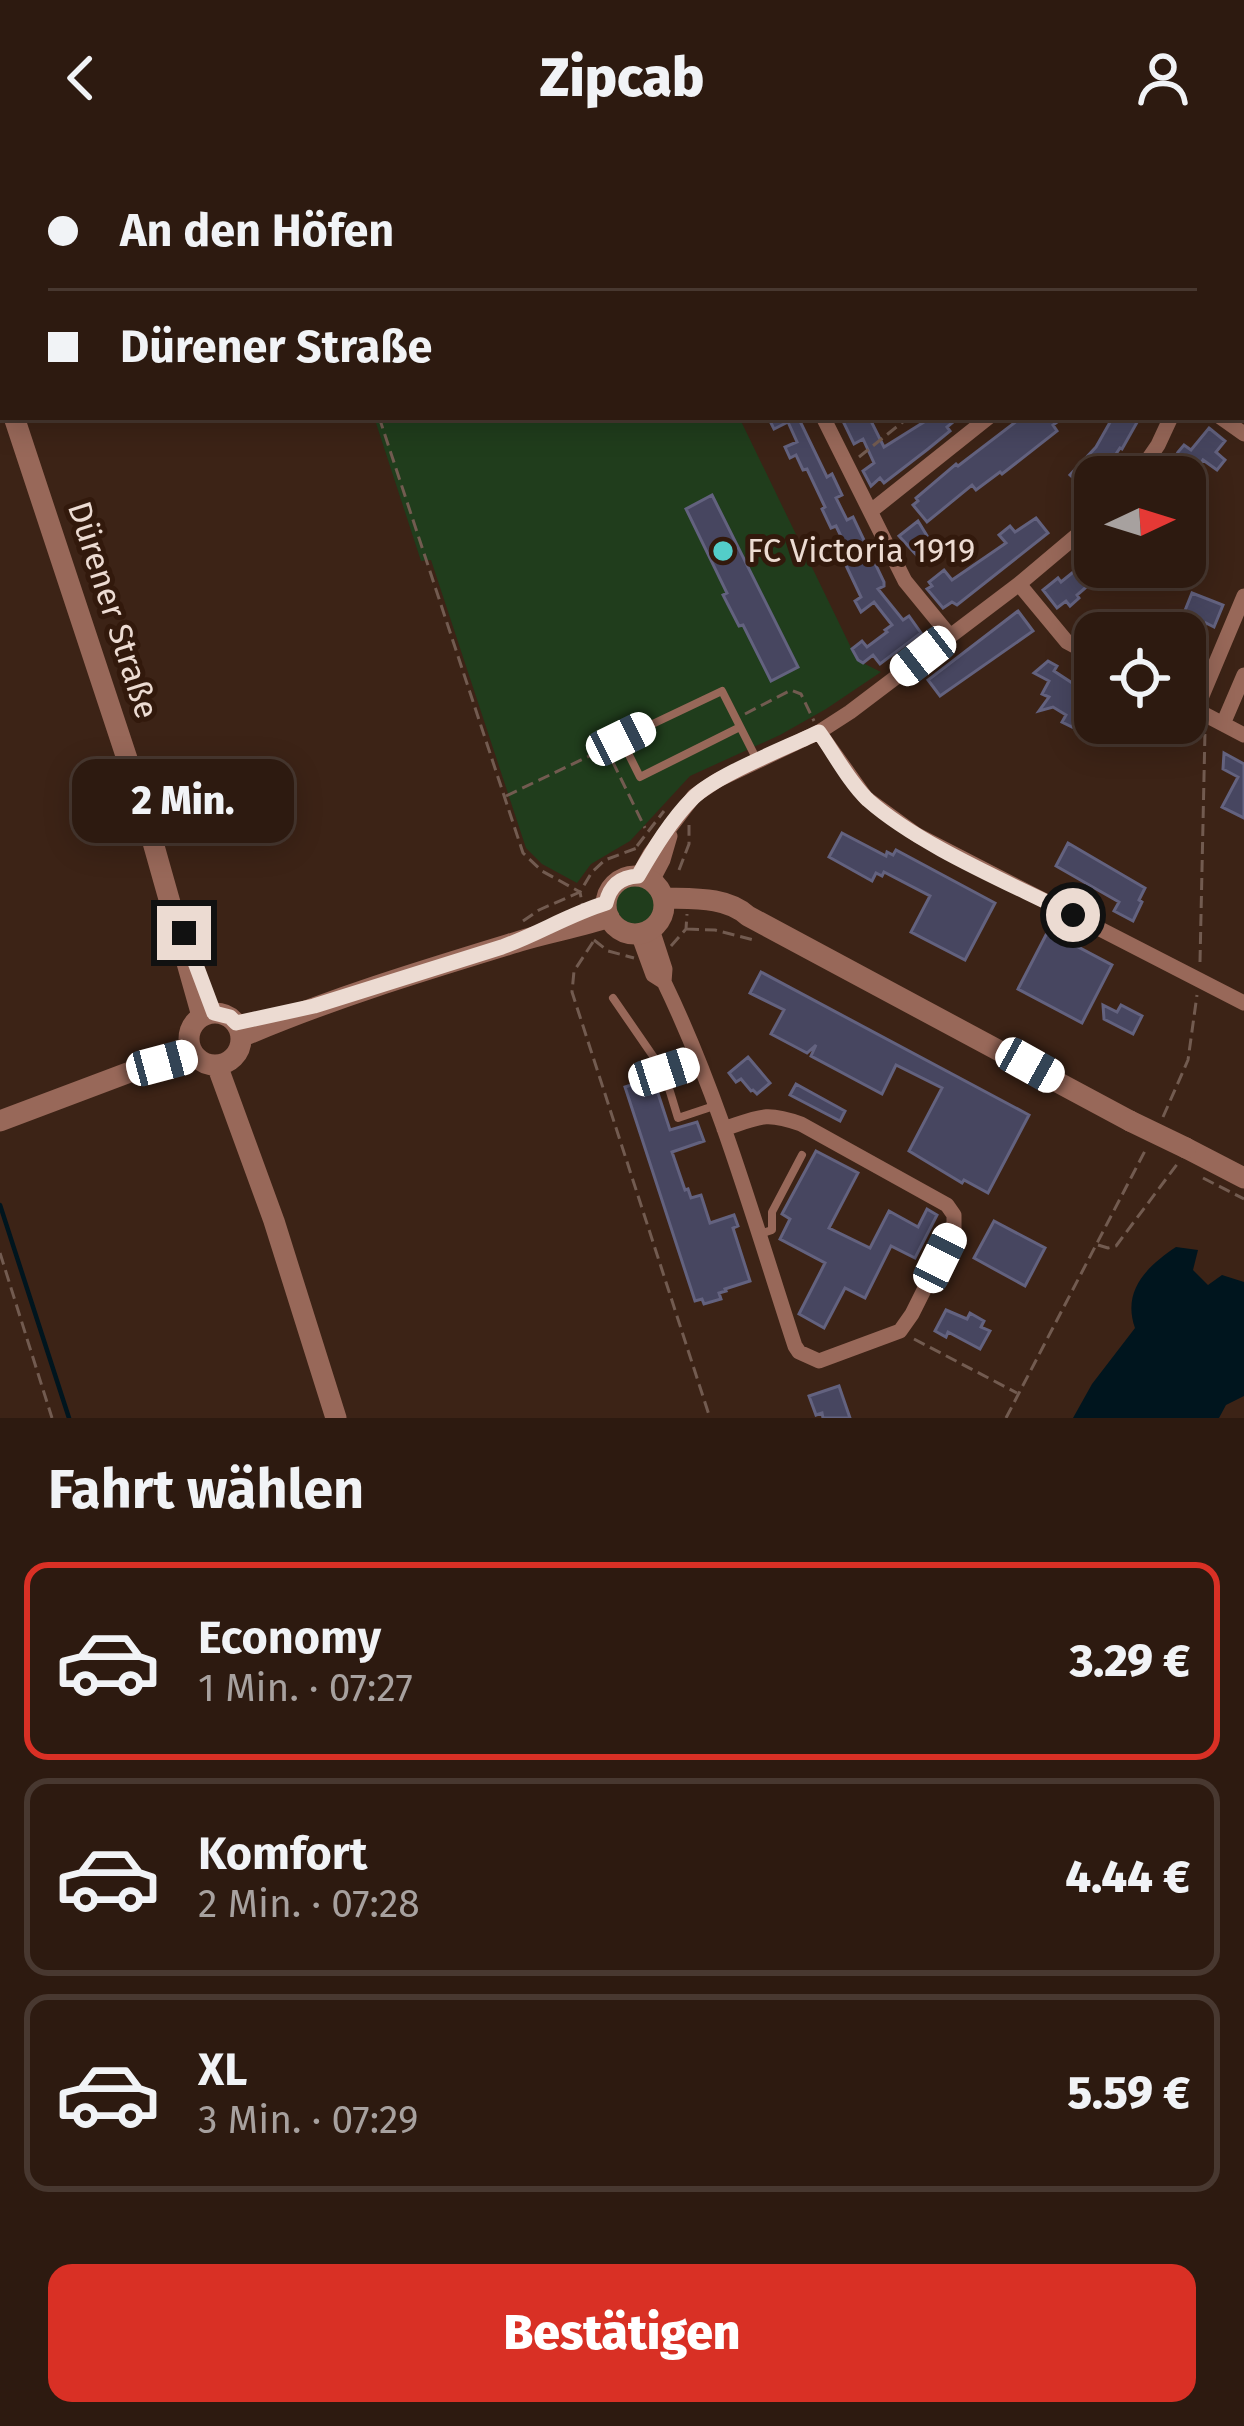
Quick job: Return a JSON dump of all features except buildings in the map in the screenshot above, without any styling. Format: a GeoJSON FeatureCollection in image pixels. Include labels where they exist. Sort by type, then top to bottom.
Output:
{"type":"FeatureCollection","features":[{"type":"Feature","properties":{"kind":"street","name":"Dürener Straße"},"geometry":{"type":"LineString","coordinates":[[15,420],[208,1015]]}},
{"type":"Feature","properties":{"kind":"street"},"geometry":{"type":"LineString","coordinates":[[825,420],[905,581],[950,636]]}},
{"type":"Feature","properties":{"kind":"street"},"geometry":{"type":"LineString","coordinates":[[871,511],[983,420]]}},
{"type":"Feature","properties":{"kind":"street"},"geometry":{"type":"LineString","coordinates":[[1150,456],[1170,420]]}},
{"type":"Feature","properties":{"kind":"street"},"geometry":{"type":"LineString","coordinates":[[724,1129],[776,1115],[801,1124],[947,1205],[954,1215],[954,1230],[900,1331],[829,1360],[819,1361],[795,1346],[724,1129],[664,982],[665,969],[652,954],[657,857],[694,796],[850,712],[1074,538]]}},
{"type":"Feature","properties":{"kind":"street"},"geometry":{"type":"LineString","coordinates":[[1019,584],[1074,646]]}},
{"type":"Feature","properties":{"kind":"street"},"geometry":{"type":"LineString","coordinates":[[1206,705],[1244,596]]}},
{"type":"Feature","properties":{"kind":"street"},"geometry":{"type":"LineString","coordinates":[[1206,711],[1244,675]]}},
{"type":"Feature","properties":{"kind":"street"},"geometry":{"type":"LineString","coordinates":[[1206,716],[1244,735]]}},
{"type":"Feature","properties":{"kind":"street"},"geometry":{"type":"LineString","coordinates":[[819,732],[866,798],[917,835],[1244,1003]]}},
{"type":"Feature","properties":{"kind":"street"},"geometry":{"type":"LineString","coordinates":[[656,906],[620,880],[613,886],[608,910],[621,930],[656,906],[719,901],[740,908],[1183,1154],[1244,1178]]}},
{"type":"Feature","properties":{"kind":"street"},"geometry":{"type":"LineString","coordinates":[[238,1030],[523,940],[568,916],[608,910]]}},
{"type":"Feature","properties":{"kind":"street"},"geometry":{"type":"LineString","coordinates":[[208,1015],[230,1017],[238,1030],[239,1050],[224,1062],[205,1063],[192,1048],[192,1027],[208,1015]]}},
{"type":"Feature","properties":{"kind":"street"},"geometry":{"type":"LineString","coordinates":[[0,1120],[192,1048]]}},
{"type":"Feature","properties":{"kind":"street"},"geometry":{"type":"LineString","coordinates":[[224,1062],[336,1418]]}},
{"type":"Feature","properties":{"kind":"lane"},"geometry":{"type":"LineString","coordinates":[[740,727],[640,777],[621,739],[722,691],[740,727],[757,762]]}},
{"type":"Feature","properties":{"kind":"lane"},"geometry":{"type":"LineString","coordinates":[[613,998],[664,1072],[678,1118],[715,1106]]}},
{"type":"Feature","properties":{"kind":"lane"},"geometry":{"type":"LineString","coordinates":[[664,1072],[698,1060]]}},
{"type":"Feature","properties":{"kind":"lane"},"geometry":{"type":"LineString","coordinates":[[758,1235],[772,1230],[772,1212],[802,1155]]}},
{"type":"Feature","properties":{"kind":"path"},"geometry":{"type":"LineString","coordinates":[[380,420],[523,853],[542,871],[580,892],[605,860],[636,848],[679,869],[696,813]]}},
{"type":"Feature","properties":{"kind":"path"},"geometry":{"type":"LineString","coordinates":[[848,465],[905,420]]}},
{"type":"Feature","properties":{"kind":"path"},"geometry":{"type":"LineString","coordinates":[[740,727],[746,713],[791,690],[800,694],[819,732]]}},
{"type":"Feature","properties":{"kind":"path"},"geometry":{"type":"LineString","coordinates":[[1159,1124],[1188,1060],[1198,982],[1204,744]]}},
{"type":"Feature","properties":{"kind":"path"},"geometry":{"type":"LineString","coordinates":[[505,797],[606,748],[647,831]]}},
{"type":"Feature","properties":{"kind":"path"},"geometry":{"type":"LineString","coordinates":[[656,906],[686,929],[679,940],[640,958],[608,951],[593,940],[574,971],[572,992],[710,1418]]}},
{"type":"Feature","properties":{"kind":"path"},"geometry":{"type":"LineString","coordinates":[[1006,1418],[1149,1144]]}},
{"type":"Feature","properties":{"kind":"path"},"geometry":{"type":"LineString","coordinates":[[1097,1245],[1116,1246],[1183,1154]]}},
{"type":"Feature","properties":{"kind":"path"},"geometry":{"type":"LineString","coordinates":[[0,1253],[52,1418]]}},
{"type":"Feature","properties":{"kind":"path"},"geometry":{"type":"LineString","coordinates":[[900,1331],[1019,1394]]}},
{"type":"Feature","properties":{"kind":"green space"},"geometry":{"type":"Polygon","coordinates":[[[375,420],[740,420],[857,660],[881,672],[780,735],[690,776],[630,841],[591,864],[577,883],[542,864],[526,848],[431,560],[421,561],[375,420]]]}},
{"type":"Feature","properties":{"kind":"green space"},"geometry":{"type":"Polygon","coordinates":[[[636,884],[650,890],[656,904],[650,918],[636,924],[622,918],[616,904],[622,890],[636,884]]]}},
{"type":"Feature","properties":{"kind":"water"},"geometry":{"type":"Polygon","coordinates":[[[1176,1247],[1198,1250],[1193,1270],[1208,1285],[1222,1275],[1244,1282],[1244,1396],[1226,1405],[1219,1418],[1073,1418],[1092,1384],[1135,1328],[1132,1303],[1139,1281],[1176,1247]]]}},
{"type":"Feature","properties":{"kind":"waterway"},"geometry":{"type":"LineString","coordinates":[[0,1205],[69,1418]]}},
{"type":"Feature","properties":{"kind":"place","name":"FC Victoria 1919"},"geometry":{"type":"Point","coordinates":[723,551]}},
{"type":"Feature","properties":{"kind":"route"},"geometry":{"type":"LineString","coordinates":[[184,933],[214,1013],[236,1023],[314,1006],[502,947],[606,903],[620,880],[638,876],[694,796],[819,732],[866,798],[891,817],[1073,915]]}}]}
